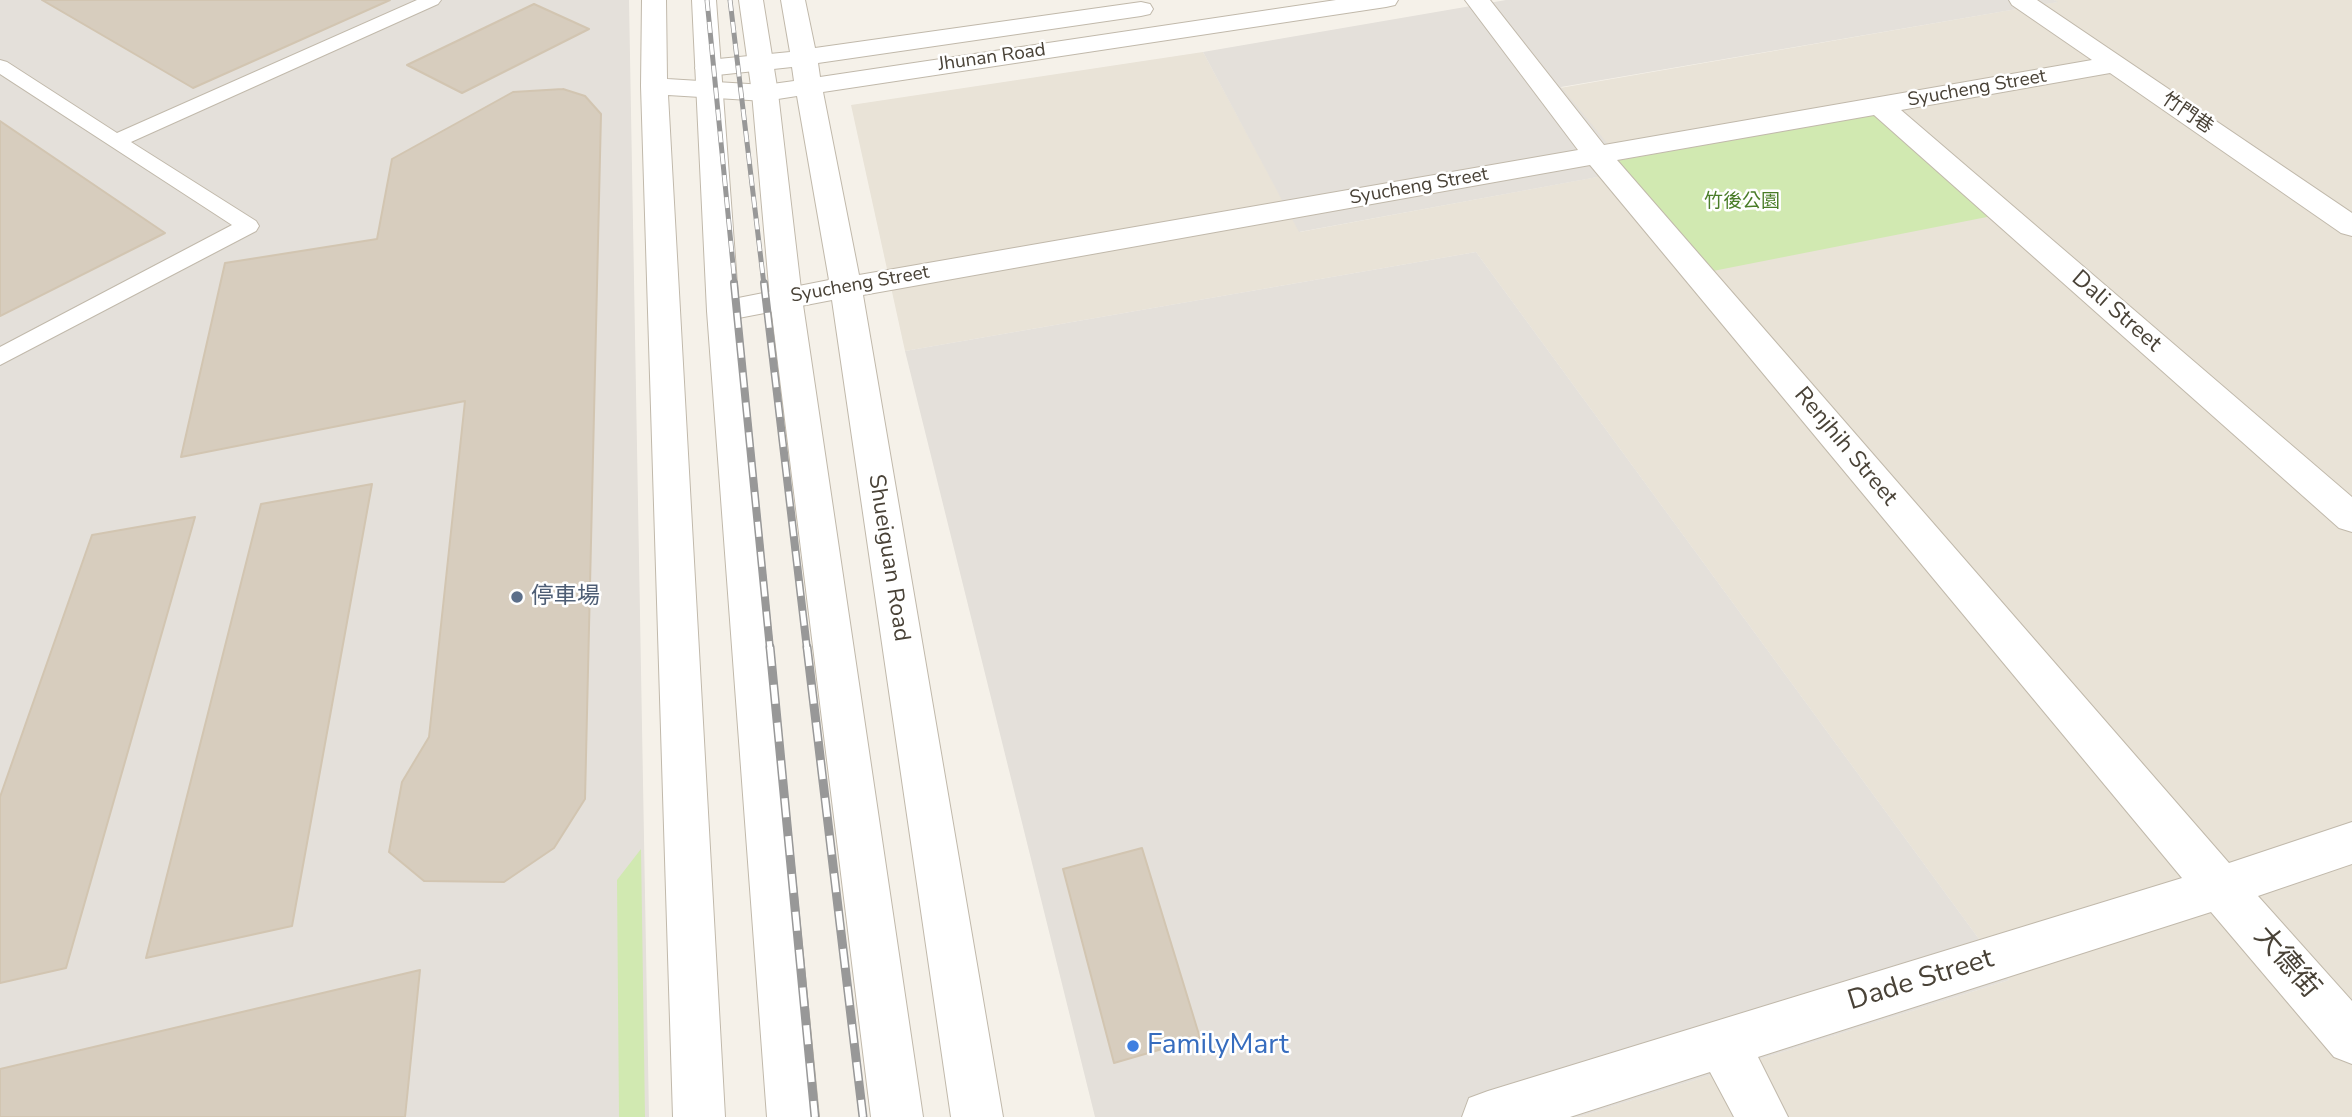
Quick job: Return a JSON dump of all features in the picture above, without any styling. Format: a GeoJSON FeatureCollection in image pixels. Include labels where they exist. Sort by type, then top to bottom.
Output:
{"type":"FeatureCollection","features":[{"type":"Feature","properties":{"kind":"street"},"geometry":{"type":"LineString","coordinates":[[654,0],[654,86],[699,1117]]}},
{"type":"Feature","properties":{"kind":"street"},"geometry":{"type":"LineString","coordinates":[[704,0],[723,311],[793,1117]]}},
{"type":"Feature","properties":{"kind":"street"},"geometry":{"type":"LineString","coordinates":[[751,0],[786,298],[897,1117]]}},
{"type":"Feature","properties":{"kind":"street","name":"Shueiguan Road"},"geometry":{"type":"LineString","coordinates":[[793,0],[846,288],[977,1117]]}},
{"type":"Feature","properties":{"kind":"street","name":"Jhunan Road"},"geometry":{"type":"LineString","coordinates":[[761,68],[1074,0]]}},
{"type":"Feature","properties":{"kind":"street","name":"Jhunan Road"},"geometry":{"type":"LineString","coordinates":[[805,60],[1386,0]]}},
{"type":"Feature","properties":{"kind":"street","name":"Renjhih Street"},"geometry":{"type":"LineString","coordinates":[[1477,0],[1598,156],[2220,888]]}},
{"type":"Feature","properties":{"kind":"street","name":"竹門巷"},"geometry":{"type":"LineString","coordinates":[[2021,0],[2115,64],[2339,206],[2352,227]]}},
{"type":"Feature","properties":{"kind":"street","name":"Jhunan Road"},"geometry":{"type":"LineString","coordinates":[[654,86],[709,79],[805,60],[1168,6]]}},
{"type":"Feature","properties":{"kind":"street","name":"Syucheng Street"},"geometry":{"type":"LineString","coordinates":[[723,311],[2115,64]]}},
{"type":"Feature","properties":{"kind":"street","name":"Dali Street"},"geometry":{"type":"LineString","coordinates":[[1880,106],[2352,518]]}},
{"type":"Feature","properties":{"kind":"street","name":"Dade Street"},"geometry":{"type":"LineString","coordinates":[[1488,1117],[2220,888],[2352,844]]}},
{"type":"Feature","properties":{"kind":"street","name":"大德街"},"geometry":{"type":"LineString","coordinates":[[2220,888],[2352,1039]]}},
{"type":"Feature","properties":{"kind":"street"},"geometry":{"type":"LineString","coordinates":[[1722,1043],[1762,1117]]}},
{"type":"Feature","properties":{"kind":"lane"},"geometry":{"type":"LineString","coordinates":[[116,141],[432,0]]}},
{"type":"Feature","properties":{"kind":"lane"},"geometry":{"type":"LineString","coordinates":[[0,66],[248,226],[0,357]]}},
{"type":"Feature","properties":{"kind":"shaded area"},"geometry":{"type":"Polygon","coordinates":[[[0,0],[629,0],[649,1117],[0,1117],[0,0]]]}},
{"type":"Feature","properties":{"kind":"shaded area"},"geometry":{"type":"Polygon","coordinates":[[[1506,0],[2058,2],[1561,87],[1630,171],[1299,232],[1203,52],[1506,0]]]}},
{"type":"Feature","properties":{"kind":"shaded area"},"geometry":{"type":"Polygon","coordinates":[[[2054,0],[2352,0],[2352,1117],[1579,1117],[2009,980],[1476,252],[905,351],[851,105],[1203,52],[1300,232],[1629,171],[1560,88],[2057,2],[2054,0]]]}},
{"type":"Feature","properties":{"kind":"shaded area"},"geometry":{"type":"Polygon","coordinates":[[[1476,252],[2009,980],[1579,1117],[1095,1117],[905,351],[1476,252]]]}},
{"type":"Feature","properties":{"kind":"green space","name":"竹後公園"},"geometry":{"type":"Polygon","coordinates":[[[1874,115],[1992,216],[1713,271],[1615,161],[1874,115]]]}},
{"type":"Feature","properties":{"kind":"green space"},"geometry":{"type":"Polygon","coordinates":[[[641,849],[645,1117],[619,1117],[617,880],[641,849]]]}},
{"type":"Feature","properties":{"kind":"building"},"geometry":{"type":"Polygon","coordinates":[[[42,0],[390,0],[193,88],[42,0]]]}},
{"type":"Feature","properties":{"kind":"building"},"geometry":{"type":"Polygon","coordinates":[[[534,4],[589,29],[462,93],[407,65],[534,4]]]}},
{"type":"Feature","properties":{"kind":"building","name":"停車場"},"geometry":{"type":"Polygon","coordinates":[[[563,89],[585,96],[601,114],[585,799],[554,848],[504,882],[424,881],[389,852],[402,782],[429,737],[465,401],[181,457],[225,263],[377,239],[392,159],[513,92],[563,89]]]}},
{"type":"Feature","properties":{"kind":"building"},"geometry":{"type":"Polygon","coordinates":[[[0,121],[165,233],[0,316],[0,121]]]}},
{"type":"Feature","properties":{"kind":"building"},"geometry":{"type":"Polygon","coordinates":[[[372,484],[292,926],[146,958],[261,504],[372,484]]]}},
{"type":"Feature","properties":{"kind":"building"},"geometry":{"type":"Polygon","coordinates":[[[195,517],[66,968],[0,983],[0,797],[92,535],[195,517]]]}},
{"type":"Feature","properties":{"kind":"building"},"geometry":{"type":"Polygon","coordinates":[[[1142,848],[1200,1038],[1114,1063],[1063,869],[1142,848]]]}},
{"type":"Feature","properties":{"kind":"building"},"geometry":{"type":"Polygon","coordinates":[[[420,970],[405,1117],[0,1117],[0,1069],[420,970]]]}},
{"type":"Feature","properties":{"kind":"railway"},"geometry":{"type":"LineString","coordinates":[[707,0],[735,285]]}},
{"type":"Feature","properties":{"kind":"railway"},"geometry":{"type":"LineString","coordinates":[[730,0],[764,285]]}},
{"type":"Feature","properties":{"kind":"railway"},"geometry":{"type":"LineString","coordinates":[[734,283],[770,649]]}},
{"type":"Feature","properties":{"kind":"railway"},"geometry":{"type":"LineString","coordinates":[[764,283],[807,649]]}},
{"type":"Feature","properties":{"kind":"railway"},"geometry":{"type":"LineString","coordinates":[[770,647],[815,1117]]}},
{"type":"Feature","properties":{"kind":"railway"},"geometry":{"type":"LineString","coordinates":[[807,647],[863,1117]]}},
{"type":"Feature","properties":{"kind":"place","name":"停車場"},"geometry":{"type":"Point","coordinates":[517,597]}},
{"type":"Feature","properties":{"kind":"place","name":"FamilyMart"},"geometry":{"type":"Point","coordinates":[1133,1046]}}]}
